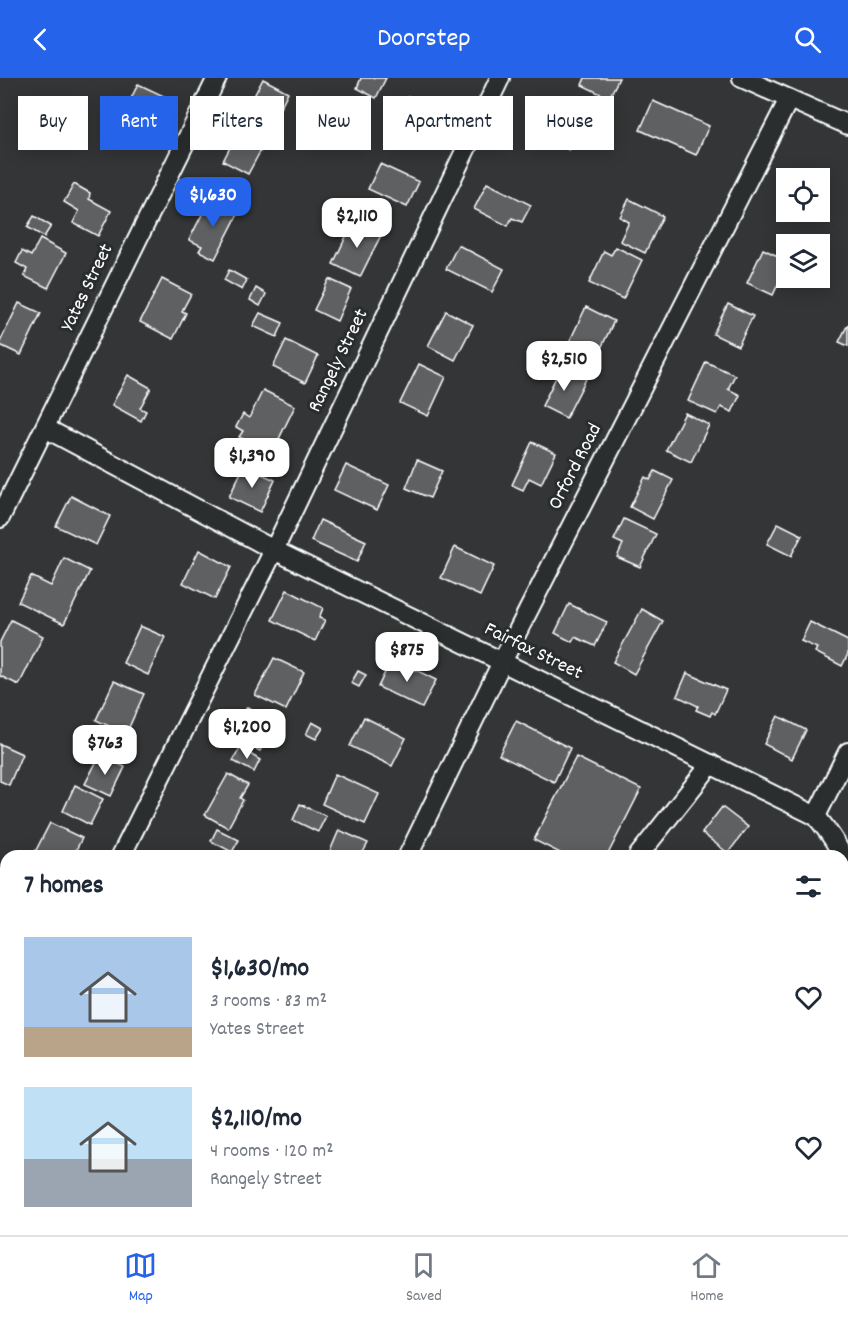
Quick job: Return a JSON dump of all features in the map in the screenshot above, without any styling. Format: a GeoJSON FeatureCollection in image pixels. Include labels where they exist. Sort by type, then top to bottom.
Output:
{"type":"FeatureCollection","features":[{"type":"Feature","properties":{"kind":"street","name":"Yates Street"},"geometry":{"type":"LineString","coordinates":[[0,518],[217,78]]}},
{"type":"Feature","properties":{"kind":"street","name":"Rangely Street"},"geometry":{"type":"LineString","coordinates":[[124,850],[274,550],[500,78]]}},
{"type":"Feature","properties":{"kind":"street"},"geometry":{"type":"LineString","coordinates":[[742,78],[848,125]]}},
{"type":"Feature","properties":{"kind":"street","name":"Orford Road"},"geometry":{"type":"LineString","coordinates":[[411,850],[502,662],[789,99]]}},
{"type":"Feature","properties":{"kind":"street","name":"Fairfax Street"},"geometry":{"type":"LineString","coordinates":[[45,428],[274,550],[816,816],[834,838],[840,850]]}},
{"type":"Feature","properties":{"kind":"street"},"geometry":{"type":"LineString","coordinates":[[816,816],[848,752]]}},
{"type":"Feature","properties":{"kind":"street"},"geometry":{"type":"LineString","coordinates":[[643,850],[711,764]]}},
{"type":"Feature","properties":{"kind":"building"},"geometry":{"type":"Polygon","coordinates":[[[361,78],[386,78],[376,98],[357,88],[361,78]]]}},
{"type":"Feature","properties":{"kind":"building"},"geometry":{"type":"Polygon","coordinates":[[[585,78],[619,78],[610,96],[605,96],[582,85],[585,78]]]}},
{"type":"Feature","properties":{"kind":"building"},"geometry":{"type":"Polygon","coordinates":[[[263,79],[288,92],[284,100],[284,96],[254,96],[263,79]]]}},
{"type":"Feature","properties":{"kind":"building"},"geometry":{"type":"Polygon","coordinates":[[[138,84],[164,96],[132,96],[138,84]]]}},
{"type":"Feature","properties":{"kind":"building"},"geometry":{"type":"Polygon","coordinates":[[[653,101],[709,126],[696,155],[640,130],[653,101]]]}},
{"type":"Feature","properties":{"kind":"building"},"geometry":{"type":"Polygon","coordinates":[[[229,150],[261,150],[248,174],[223,161],[229,150]]]}},
{"type":"Feature","properties":{"kind":"building"},"geometry":{"type":"Polygon","coordinates":[[[380,164],[419,182],[407,207],[368,189],[380,164]]]}},
{"type":"Feature","properties":{"kind":"building"},"geometry":{"type":"Polygon","coordinates":[[[487,183],[531,205],[522,222],[512,218],[508,226],[474,209],[487,183]]]}},
{"type":"Feature","properties":{"kind":"building"},"geometry":{"type":"Polygon","coordinates":[[[74,184],[90,193],[89,199],[111,211],[98,236],[73,223],[79,211],[64,202],[74,184]]]}},
{"type":"Feature","properties":{"kind":"building"},"geometry":{"type":"Polygon","coordinates":[[[210,199],[238,214],[215,259],[199,251],[202,246],[189,240],[210,199]]]}},
{"type":"Feature","properties":{"kind":"building"},"geometry":{"type":"Polygon","coordinates":[[[629,199],[663,216],[645,253],[620,241],[629,222],[620,217],[629,199]]]}},
{"type":"Feature","properties":{"kind":"building"},"geometry":{"type":"Polygon","coordinates":[[[34,216],[51,226],[44,237],[27,227],[34,216]]]}},
{"type":"Feature","properties":{"kind":"building"},"geometry":{"type":"Polygon","coordinates":[[[353,222],[381,235],[360,277],[333,264],[353,222]]]}},
{"type":"Feature","properties":{"kind":"building"},"geometry":{"type":"Polygon","coordinates":[[[40,239],[66,253],[48,288],[24,276],[27,269],[16,263],[22,251],[31,256],[40,239]]]}},
{"type":"Feature","properties":{"kind":"building"},"geometry":{"type":"Polygon","coordinates":[[[458,245],[504,269],[492,292],[446,269],[458,245]]]}},
{"type":"Feature","properties":{"kind":"building"},"geometry":{"type":"Polygon","coordinates":[[[616,247],[642,260],[623,299],[589,283],[604,251],[611,255],[616,247]]]}},
{"type":"Feature","properties":{"kind":"building"},"geometry":{"type":"Polygon","coordinates":[[[763,249],[776,255],[776,288],[773,295],[747,283],[763,249]]]}},
{"type":"Feature","properties":{"kind":"building"},"geometry":{"type":"Polygon","coordinates":[[[229,270],[247,280],[242,290],[224,280],[229,270]]]}},
{"type":"Feature","properties":{"kind":"building"},"geometry":{"type":"Polygon","coordinates":[[[162,279],[191,294],[182,311],[186,313],[173,339],[140,322],[162,279]]]}},
{"type":"Feature","properties":{"kind":"building"},"geometry":{"type":"Polygon","coordinates":[[[329,279],[351,289],[337,321],[314,310],[329,279]]]}},
{"type":"Feature","properties":{"kind":"building"},"geometry":{"type":"Polygon","coordinates":[[[256,288],[266,294],[260,306],[250,300],[256,288]]]}},
{"type":"Feature","properties":{"kind":"building"},"geometry":{"type":"Polygon","coordinates":[[[19,303],[41,313],[21,355],[0,345],[19,303]]]}},
{"type":"Feature","properties":{"kind":"building"},"geometry":{"type":"Polygon","coordinates":[[[728,304],[753,316],[738,346],[713,334],[728,304]]]}},
{"type":"Feature","properties":{"kind":"building"},"geometry":{"type":"Polygon","coordinates":[[[586,307],[614,321],[593,365],[565,351],[586,307]]]}},
{"type":"Feature","properties":{"kind":"building"},"geometry":{"type":"Polygon","coordinates":[[[446,311],[473,325],[455,360],[428,346],[446,311]]]}},
{"type":"Feature","properties":{"kind":"building"},"geometry":{"type":"Polygon","coordinates":[[[260,313],[283,323],[277,337],[253,326],[260,313]]]}},
{"type":"Feature","properties":{"kind":"building"},"geometry":{"type":"Polygon","coordinates":[[[848,324],[848,346],[839,342],[848,324]]]}},
{"type":"Feature","properties":{"kind":"building"},"geometry":{"type":"Polygon","coordinates":[[[286,340],[318,356],[305,383],[273,367],[286,340]]]}},
{"type":"Feature","properties":{"kind":"building"},"geometry":{"type":"Polygon","coordinates":[[[706,362],[735,375],[728,389],[740,395],[732,412],[721,407],[717,414],[688,401],[706,362]]]}},
{"type":"Feature","properties":{"kind":"building"},"geometry":{"type":"Polygon","coordinates":[[[419,364],[446,377],[428,416],[400,403],[419,364]]]}},
{"type":"Feature","properties":{"kind":"building"},"geometry":{"type":"Polygon","coordinates":[[[561,367],[586,379],[566,418],[542,406],[561,367]]]}},
{"type":"Feature","properties":{"kind":"building"},"geometry":{"type":"Polygon","coordinates":[[[128,375],[151,388],[140,408],[146,411],[141,421],[112,405],[128,375]]]}},
{"type":"Feature","properties":{"kind":"building"},"geometry":{"type":"Polygon","coordinates":[[[263,390],[295,406],[272,453],[239,437],[243,431],[236,427],[243,414],[249,418],[263,390]]]}},
{"type":"Feature","properties":{"kind":"building"},"geometry":{"type":"Polygon","coordinates":[[[685,413],[709,425],[691,462],[666,450],[685,413]]]}},
{"type":"Feature","properties":{"kind":"building"},"geometry":{"type":"Polygon","coordinates":[[[532,442],[556,453],[541,484],[529,478],[523,490],[512,485],[532,442]]]}},
{"type":"Feature","properties":{"kind":"building"},"geometry":{"type":"Polygon","coordinates":[[[417,460],[442,471],[430,498],[406,488],[417,460]]]}},
{"type":"Feature","properties":{"kind":"building"},"geometry":{"type":"Polygon","coordinates":[[[346,465],[389,485],[377,510],[334,490],[346,465]]]}},
{"type":"Feature","properties":{"kind":"building"},"geometry":{"type":"Polygon","coordinates":[[[244,466],[275,480],[260,512],[229,497],[244,466]]]}},
{"type":"Feature","properties":{"kind":"building"},"geometry":{"type":"Polygon","coordinates":[[[655,471],[673,480],[653,519],[630,507],[645,477],[650,480],[655,471]]]}},
{"type":"Feature","properties":{"kind":"building"},"geometry":{"type":"Polygon","coordinates":[[[71,496],[110,516],[96,545],[56,526],[71,496]]]}},
{"type":"Feature","properties":{"kind":"building"},"geometry":{"type":"Polygon","coordinates":[[[624,519],[656,534],[640,567],[617,557],[623,544],[614,540],[624,519]]]}},
{"type":"Feature","properties":{"kind":"building"},"geometry":{"type":"Polygon","coordinates":[[[320,520],[366,541],[357,562],[311,541],[320,520]]]}},
{"type":"Feature","properties":{"kind":"building"},"geometry":{"type":"Polygon","coordinates":[[[778,523],[802,535],[791,556],[767,544],[778,523]]]}},
{"type":"Feature","properties":{"kind":"building"},"geometry":{"type":"Polygon","coordinates":[[[455,547],[494,566],[480,596],[441,578],[455,547]]]}},
{"type":"Feature","properties":{"kind":"building"},"geometry":{"type":"Polygon","coordinates":[[[199,550],[231,567],[215,599],[183,583],[199,550]]]}},
{"type":"Feature","properties":{"kind":"building"},"geometry":{"type":"Polygon","coordinates":[[[64,558],[90,571],[64,624],[18,602],[31,576],[51,586],[64,558]]]}},
{"type":"Feature","properties":{"kind":"building"},"geometry":{"type":"Polygon","coordinates":[[[287,590],[323,608],[319,618],[325,620],[315,641],[272,620],[287,590]]]}},
{"type":"Feature","properties":{"kind":"building"},"geometry":{"type":"Polygon","coordinates":[[[569,604],[607,622],[595,646],[575,637],[572,642],[555,633],[569,604]]]}},
{"type":"Feature","properties":{"kind":"building"},"geometry":{"type":"Polygon","coordinates":[[[642,609],[663,621],[634,674],[613,662],[642,609]]]}},
{"type":"Feature","properties":{"kind":"building"},"geometry":{"type":"Polygon","coordinates":[[[11,620],[43,636],[19,685],[0,676],[0,642],[11,620]]]}},
{"type":"Feature","properties":{"kind":"building"},"geometry":{"type":"Polygon","coordinates":[[[810,622],[848,641],[848,654],[842,666],[815,652],[817,648],[801,641],[810,622]]]}},
{"type":"Feature","properties":{"kind":"building"},"geometry":{"type":"Polygon","coordinates":[[[140,626],[165,637],[148,675],[123,663],[140,626]]]}},
{"type":"Feature","properties":{"kind":"building"},"geometry":{"type":"Polygon","coordinates":[[[274,658],[304,672],[286,710],[255,695],[274,658]]]}},
{"type":"Feature","properties":{"kind":"building"},"geometry":{"type":"Polygon","coordinates":[[[392,658],[436,680],[422,708],[378,687],[392,658]]]}},
{"type":"Feature","properties":{"kind":"building"},"geometry":{"type":"Polygon","coordinates":[[[358,671],[366,675],[359,687],[351,683],[358,671]]]}},
{"type":"Feature","properties":{"kind":"building"},"geometry":{"type":"Polygon","coordinates":[[[687,673],[726,690],[715,714],[712,712],[710,716],[696,710],[698,706],[677,696],[687,673]]]}},
{"type":"Feature","properties":{"kind":"building"},"geometry":{"type":"Polygon","coordinates":[[[114,681],[144,694],[126,734],[96,720],[114,681]]]}},
{"type":"Feature","properties":{"kind":"building"},"geometry":{"type":"Polygon","coordinates":[[[247,707],[279,723],[271,739],[267,737],[260,751],[232,737],[247,707]]]}},
{"type":"Feature","properties":{"kind":"building"},"geometry":{"type":"Polygon","coordinates":[[[778,716],[806,730],[792,759],[764,744],[778,716]]]}},
{"type":"Feature","properties":{"kind":"building"},"geometry":{"type":"Polygon","coordinates":[[[364,717],[406,738],[392,766],[350,746],[364,717]]]}},
{"type":"Feature","properties":{"kind":"building"},"geometry":{"type":"Polygon","coordinates":[[[516,721],[570,748],[554,782],[499,755],[516,721]]]}},
{"type":"Feature","properties":{"kind":"building"},"geometry":{"type":"Polygon","coordinates":[[[312,722],[323,728],[316,739],[306,734],[312,722]]]}},
{"type":"Feature","properties":{"kind":"building"},"geometry":{"type":"Polygon","coordinates":[[[0,744],[22,754],[9,785],[0,781],[0,744]]]}},
{"type":"Feature","properties":{"kind":"building"},"geometry":{"type":"Polygon","coordinates":[[[240,748],[260,760],[254,772],[233,761],[240,748]]]}},
{"type":"Feature","properties":{"kind":"building"},"geometry":{"type":"Polygon","coordinates":[[[100,755],[125,767],[111,796],[85,784],[100,755]]]}},
{"type":"Feature","properties":{"kind":"building"},"geometry":{"type":"Polygon","coordinates":[[[576,757],[641,789],[610,850],[554,850],[534,840],[576,757]]]}},
{"type":"Feature","properties":{"kind":"building"},"geometry":{"type":"Polygon","coordinates":[[[228,774],[248,785],[228,828],[205,815],[228,774]]]}},
{"type":"Feature","properties":{"kind":"building"},"geometry":{"type":"Polygon","coordinates":[[[335,774],[379,794],[365,824],[322,804],[335,774]]]}},
{"type":"Feature","properties":{"kind":"building"},"geometry":{"type":"Polygon","coordinates":[[[75,785],[103,799],[90,825],[63,811],[75,785]]]}},
{"type":"Feature","properties":{"kind":"building"},"geometry":{"type":"Polygon","coordinates":[[[300,804],[326,816],[318,832],[293,820],[300,804]]]}},
{"type":"Feature","properties":{"kind":"building"},"geometry":{"type":"Polygon","coordinates":[[[722,807],[748,827],[730,850],[724,850],[702,833],[722,807]]]}},
{"type":"Feature","properties":{"kind":"building"},"geometry":{"type":"Polygon","coordinates":[[[50,823],[82,838],[76,850],[36,850],[50,823]]]}},
{"type":"Feature","properties":{"kind":"building"},"geometry":{"type":"Polygon","coordinates":[[[217,829],[239,840],[233,850],[228,850],[211,841],[217,829]]]}},
{"type":"Feature","properties":{"kind":"building"},"geometry":{"type":"Polygon","coordinates":[[[339,830],[368,843],[364,850],[331,850],[339,830]]]}}]}
